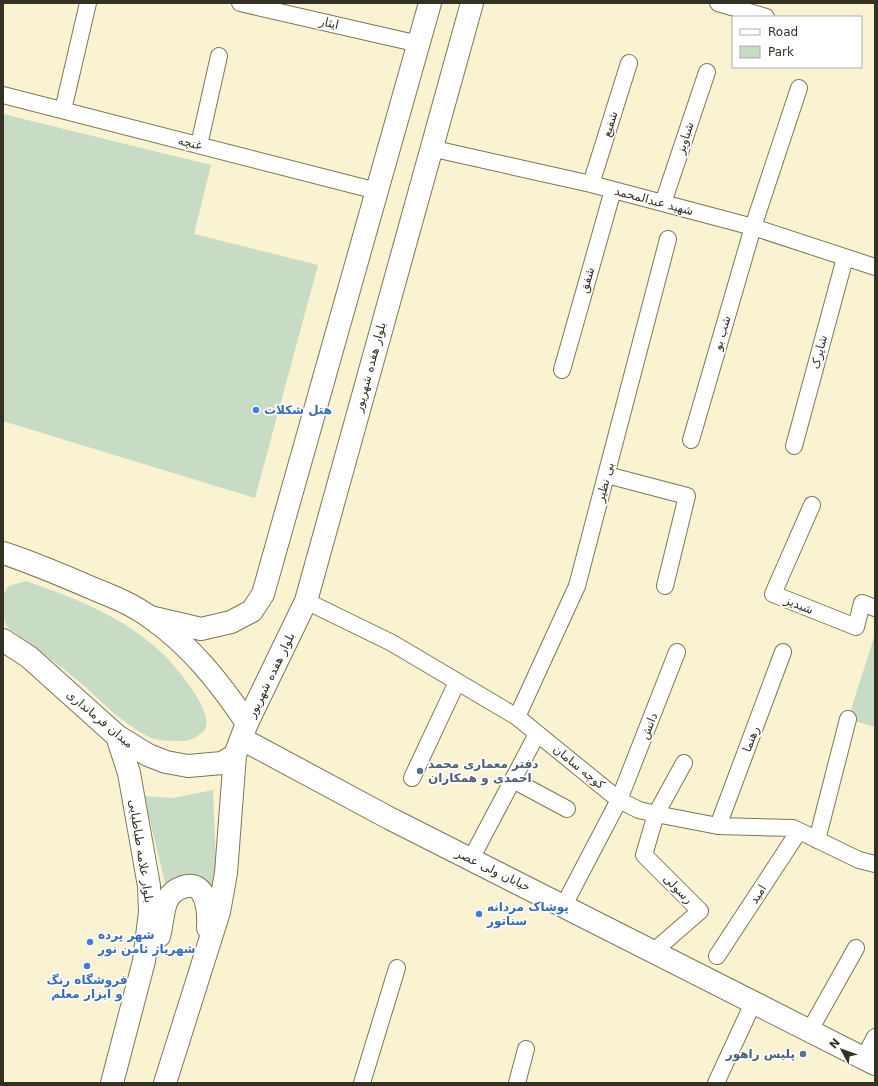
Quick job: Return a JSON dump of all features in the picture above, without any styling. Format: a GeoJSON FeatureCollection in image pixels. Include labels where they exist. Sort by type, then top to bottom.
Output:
{"type":"FeatureCollection","features":[{"type":"Feature","properties":{"kind":"main road"},"geometry":{"type":"LineString","coordinates":[[150,617],[201,629],[231,622],[252,611],[263,594],[430,3]]}},
{"type":"Feature","properties":{"kind":"main road","name":"بلوار هفده شهریور"},"geometry":{"type":"LineString","coordinates":[[241,739],[306,601],[430,148],[472,3]]}},
{"type":"Feature","properties":{"kind":"main road"},"geometry":{"type":"LineString","coordinates":[[6,554],[84,584],[125,602],[150,617],[177,638],[219,682],[241,739],[226,873],[218,912],[165,1083]]}},
{"type":"Feature","properties":{"kind":"main road","name":"میدان فرمانداری"},"geometry":{"type":"LineString","coordinates":[[3,640],[29,657],[117,736],[148,755],[166,762],[188,766],[222,763],[241,739]]}},
{"type":"Feature","properties":{"kind":"main road","name":"بلوار علامه طباطبایی"},"geometry":{"type":"LineString","coordinates":[[112,1083],[144,961],[150,912],[148,886],[128,773],[117,736]]}},
{"type":"Feature","properties":{"kind":"main road","name":"خیابان ولی عصر"},"geometry":{"type":"LineString","coordinates":[[241,739],[389,818],[754,1001],[869,1061]]}},
{"type":"Feature","properties":{"kind":"main road"},"geometry":{"type":"LineString","coordinates":[[128,1021],[156,947],[167,901],[176,889],[189,885],[200,889],[206,900],[209,917],[207,949]]}},
{"type":"Feature","properties":{"kind":"street"},"geometry":{"type":"LineString","coordinates":[[63,110],[88,3]]}},
{"type":"Feature","properties":{"kind":"street","name":"ایثار"},"geometry":{"type":"LineString","coordinates":[[240,3],[419,44]]}},
{"type":"Feature","properties":{"kind":"street"},"geometry":{"type":"LineString","coordinates":[[718,3],[763,16]]}},
{"type":"Feature","properties":{"kind":"street"},"geometry":{"type":"LineString","coordinates":[[199,145],[219,56]]}},
{"type":"Feature","properties":{"kind":"street","name":"شفیع"},"geometry":{"type":"LineString","coordinates":[[591,184],[629,63]]}},
{"type":"Feature","properties":{"kind":"street","name":"شباویز"},"geometry":{"type":"LineString","coordinates":[[663,203],[707,72]]}},
{"type":"Feature","properties":{"kind":"street","name":"شب بو"},"geometry":{"type":"LineString","coordinates":[[692,440],[753,227],[799,88]]}},
{"type":"Feature","properties":{"kind":"street","name":"غنچه"},"geometry":{"type":"LineString","coordinates":[[3,95],[377,191]]}},
{"type":"Feature","properties":{"kind":"street","name":"شهید عبدالمحمد"},"geometry":{"type":"LineString","coordinates":[[430,148],[591,184],[753,227],[875,267]]}},
{"type":"Feature","properties":{"kind":"street","name":"شفق"},"geometry":{"type":"LineString","coordinates":[[562,370],[612,190]]}},
{"type":"Feature","properties":{"kind":"street","name":"بی نظیر"},"geometry":{"type":"LineString","coordinates":[[517,717],[577,586],[668,238]]}},
{"type":"Feature","properties":{"kind":"street","name":"شاپرک"},"geometry":{"type":"LineString","coordinates":[[794,446],[845,258]]}},
{"type":"Feature","properties":{"kind":"street"},"geometry":{"type":"LineString","coordinates":[[607,475],[687,496],[665,586]]}},
{"type":"Feature","properties":{"kind":"street","name":"شبدیز"},"geometry":{"type":"LineString","coordinates":[[812,505],[773,594],[856,627],[862,603],[875,608]]}},
{"type":"Feature","properties":{"kind":"street","name":"کوچه سامان"},"geometry":{"type":"LineString","coordinates":[[306,601],[392,643],[517,717],[619,800],[638,810],[718,826],[793,828],[859,860],[875,864]]}},
{"type":"Feature","properties":{"kind":"street","name":"دانش"},"geometry":{"type":"LineString","coordinates":[[564,905],[619,800],[677,652]]}},
{"type":"Feature","properties":{"kind":"street","name":"رهنما"},"geometry":{"type":"LineString","coordinates":[[718,826],[783,652]]}},
{"type":"Feature","properties":{"kind":"street"},"geometry":{"type":"LineString","coordinates":[[412,778],[457,682]]}},
{"type":"Feature","properties":{"kind":"street"},"geometry":{"type":"LineString","coordinates":[[817,840],[848,719]]}},
{"type":"Feature","properties":{"kind":"street"},"geometry":{"type":"LineString","coordinates":[[472,859],[537,734]]}},
{"type":"Feature","properties":{"kind":"street"},"geometry":{"type":"LineString","coordinates":[[656,814],[684,763]]}},
{"type":"Feature","properties":{"kind":"street"},"geometry":{"type":"LineString","coordinates":[[514,780],[567,809]]}},
{"type":"Feature","properties":{"kind":"street","name":"رسولی"},"geometry":{"type":"LineString","coordinates":[[654,951],[700,911],[644,854],[656,814]]}},
{"type":"Feature","properties":{"kind":"street","name":"امید"},"geometry":{"type":"LineString","coordinates":[[716,956],[799,831]]}},
{"type":"Feature","properties":{"kind":"street"},"geometry":{"type":"LineString","coordinates":[[810,1030],[856,948]]}},
{"type":"Feature","properties":{"kind":"street"},"geometry":{"type":"LineString","coordinates":[[362,1083],[397,968]]}},
{"type":"Feature","properties":{"kind":"street"},"geometry":{"type":"LineString","coordinates":[[716,1083],[754,1001]]}},
{"type":"Feature","properties":{"kind":"street"},"geometry":{"type":"LineString","coordinates":[[869,1061],[875,1037]]}},
{"type":"Feature","properties":{"kind":"street"},"geometry":{"type":"LineString","coordinates":[[518,1083],[526,1049]]}},
{"type":"Feature","properties":{"kind":"green space"},"geometry":{"type":"Polygon","coordinates":[[[3,114],[211,165],[194,234],[318,265],[255,498],[3,421],[3,114]]]}},
{"type":"Feature","properties":{"kind":"green space"},"geometry":{"type":"Polygon","coordinates":[[[26,581],[65,595],[120,621],[153,645],[180,672],[199,700],[206,718],[206,726],[203,732],[193,739],[184,741],[155,739],[147,736],[121,719],[65,670],[8,628],[3,613],[5,591],[10,586],[26,581]]]}},
{"type":"Feature","properties":{"kind":"green space"},"geometry":{"type":"Polygon","coordinates":[[[875,634],[875,727],[848,719],[875,634]]]}},
{"type":"Feature","properties":{"kind":"green space"},"geometry":{"type":"Polygon","coordinates":[[[213,790],[217,887],[191,879],[165,883],[144,796],[173,798],[213,790]]]}},
{"type":"Feature","properties":{"kind":"place","name":"هتل شکلات"},"geometry":{"type":"Point","coordinates":[256,410]}},
{"type":"Feature","properties":{"kind":"place","name":"دفتر معماری محمد احمدی و همکاران"},"geometry":{"type":"Point","coordinates":[420,771]}},
{"type":"Feature","properties":{"kind":"place","name":"پوشاک مردانه سناتور"},"geometry":{"type":"Point","coordinates":[479,914]}},
{"type":"Feature","properties":{"kind":"place","name":"شهر پرده شهریار ثامن نور"},"geometry":{"type":"Point","coordinates":[90,942]}},
{"type":"Feature","properties":{"kind":"place","name":"فروشگاه رنگ و ابزار معلم"},"geometry":{"type":"Point","coordinates":[87,966]}},
{"type":"Feature","properties":{"kind":"place","name":"پلیس راهور"},"geometry":{"type":"Point","coordinates":[803,1054]}}]}
